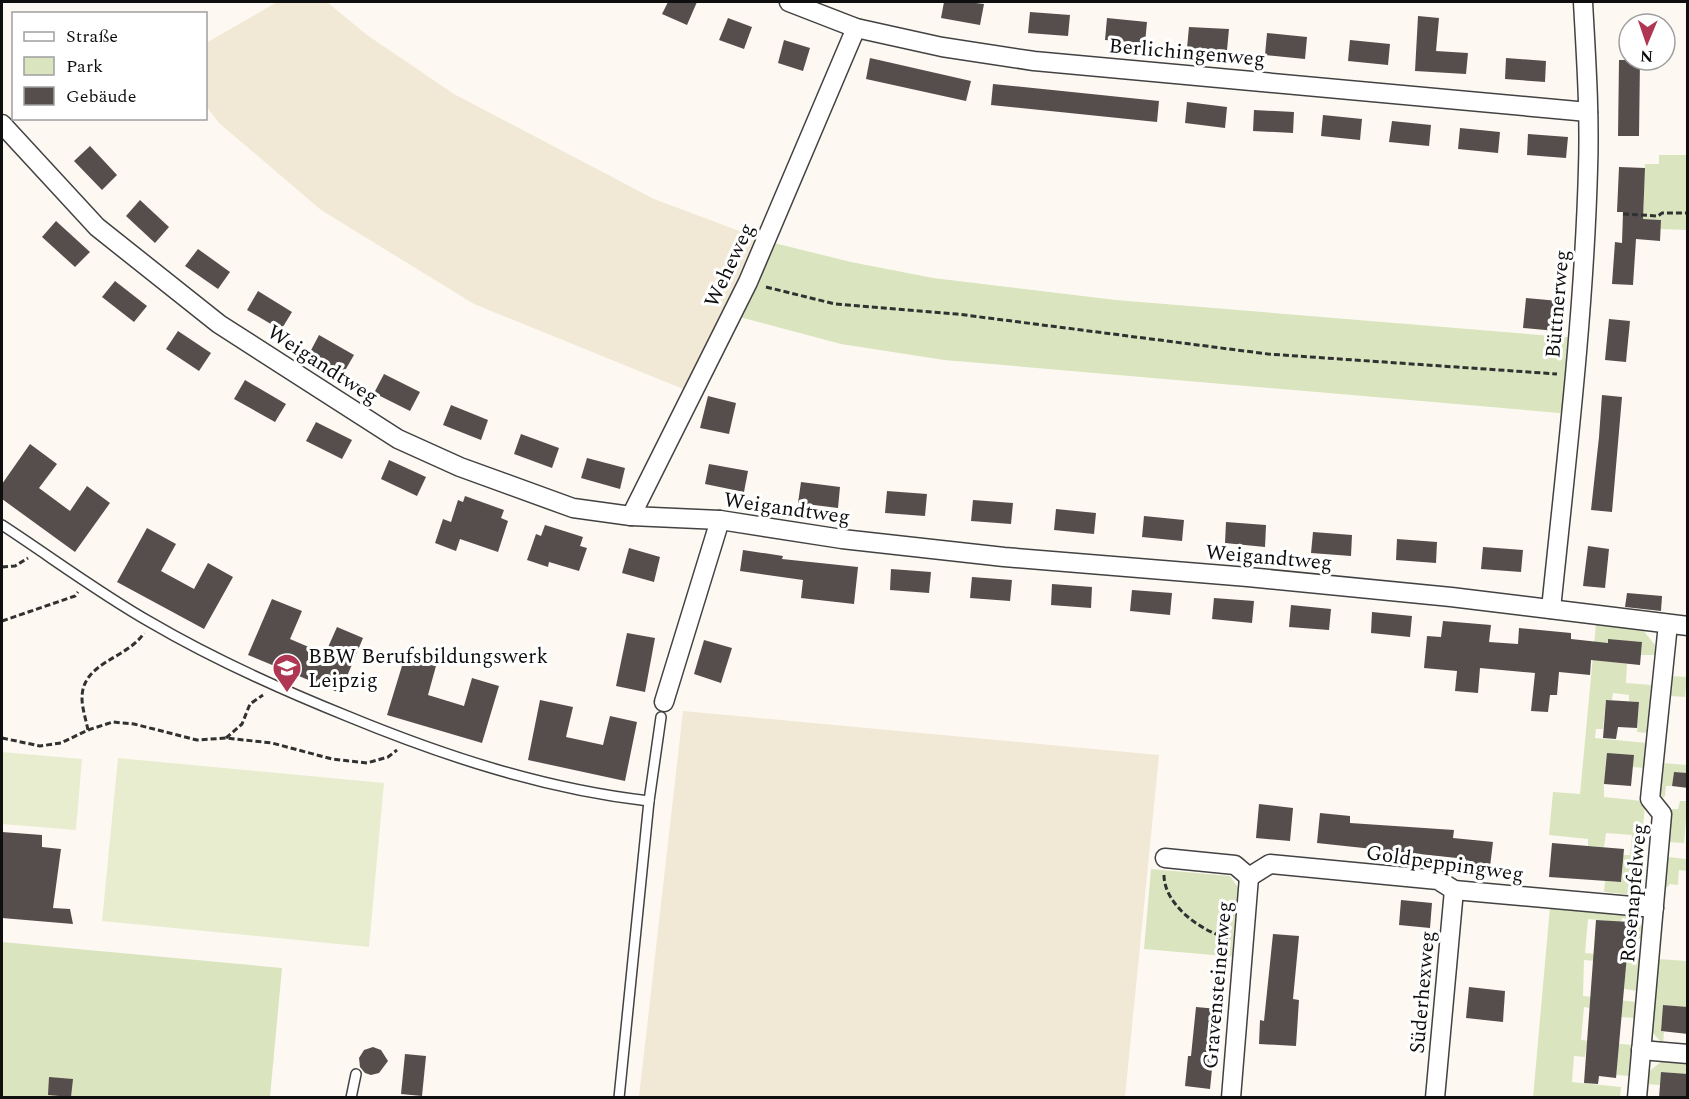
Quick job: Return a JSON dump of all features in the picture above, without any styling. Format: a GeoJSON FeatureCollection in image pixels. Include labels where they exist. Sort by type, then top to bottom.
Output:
{"type":"FeatureCollection","features":[{"type":"Feature","properties":{"kind":"street","name":"Berlichingenweg"},"geometry":{"type":"LineString","coordinates":[[789,2],[856,28],[942,47],[1034,61],[1588,112]]}},
{"type":"Feature","properties":{"kind":"street","name":"Büttnerweg"},"geometry":{"type":"LineString","coordinates":[[1551,609],[1574,376],[1586,224],[1588,112],[1583,2]]}},
{"type":"Feature","properties":{"kind":"street","name":"Weheweg"},"geometry":{"type":"LineString","coordinates":[[631,516],[748,282],[856,28]]}},
{"type":"Feature","properties":{"kind":"street","name":"Weigandtweg"},"geometry":{"type":"LineString","coordinates":[[2,124],[106,235],[219,324],[398,439],[460,467],[573,508],[631,516],[720,520],[842,539],[1004,557],[1248,577],[1688,626]]}},
{"type":"Feature","properties":{"kind":"street"},"geometry":{"type":"LineString","coordinates":[[662,709],[720,520]]}},
{"type":"Feature","properties":{"kind":"street","name":"Rosenapfelweg"},"geometry":{"type":"LineString","coordinates":[[1637,1098],[1662,814],[1650,799],[1668,624]]}},
{"type":"Feature","properties":{"kind":"street"},"geometry":{"type":"LineString","coordinates":[[1165,858],[1235,865],[1249,877]]}},
{"type":"Feature","properties":{"kind":"street","name":"Goldpeppingweg"},"geometry":{"type":"LineString","coordinates":[[1249,877],[1270,864],[1438,880],[1454,890],[1654,908]]}},
{"type":"Feature","properties":{"kind":"street","name":"Gravensteinerweg"},"geometry":{"type":"LineString","coordinates":[[1231,1098],[1249,877]]}},
{"type":"Feature","properties":{"kind":"street","name":"Süderhexweg"},"geometry":{"type":"LineString","coordinates":[[1436,1098],[1454,890]]}},
{"type":"Feature","properties":{"kind":"street"},"geometry":{"type":"LineString","coordinates":[[1641,1050],[1688,1054]]}},
{"type":"Feature","properties":{"kind":"lane"},"geometry":{"type":"LineString","coordinates":[[2,525],[150,622],[274,687],[409,741],[499,772],[620,798],[649,801]]}},
{"type":"Feature","properties":{"kind":"lane"},"geometry":{"type":"LineString","coordinates":[[619,1098],[649,801],[662,709]]}},
{"type":"Feature","properties":{"kind":"lane"},"geometry":{"type":"LineString","coordinates":[[351,1098],[356,1074]]}},
{"type":"Feature","properties":{"kind":"path"},"geometry":{"type":"LineString","coordinates":[[1623,214],[1659,216],[1662,213],[1688,213]]}},
{"type":"Feature","properties":{"kind":"path"},"geometry":{"type":"LineString","coordinates":[[748,282],[835,304],[957,314],[1268,354],[1574,376]]}},
{"type":"Feature","properties":{"kind":"path"},"geometry":{"type":"LineString","coordinates":[[2,567],[15,566],[39,549]]}},
{"type":"Feature","properties":{"kind":"path"},"geometry":{"type":"LineString","coordinates":[[2,621],[75,596],[86,581]]}},
{"type":"Feature","properties":{"kind":"path"},"geometry":{"type":"LineString","coordinates":[[88,730],[82,698],[87,676],[127,650],[141,636],[150,622]]}},
{"type":"Feature","properties":{"kind":"path"},"geometry":{"type":"LineString","coordinates":[[226,738],[242,724],[250,704],[274,687]]}},
{"type":"Feature","properties":{"kind":"path"},"geometry":{"type":"LineString","coordinates":[[2,738],[40,746],[61,743],[88,730],[113,722],[134,724],[197,740],[226,738],[272,743],[332,759],[367,764],[388,757],[409,741]]}},
{"type":"Feature","properties":{"kind":"path"},"geometry":{"type":"LineString","coordinates":[[1165,858],[1164,881],[1173,901],[1188,918],[1217,935],[1244,941]]}},
{"type":"Feature","properties":{"kind":"shaded area"},"geometry":{"type":"Polygon","coordinates":[[[277,2],[327,2],[367,35],[454,94],[654,199],[766,241],[693,393],[474,304],[321,210],[219,123],[207,107],[207,42],[277,2]]]}},
{"type":"Feature","properties":{"kind":"shaded area"},"geometry":{"type":"Polygon","coordinates":[[[683,711],[1159,755],[1125,1097],[639,1097],[683,711]]]}},
{"type":"Feature","properties":{"kind":"green space"},"geometry":{"type":"Polygon","coordinates":[[[1659,155],[1687,155],[1687,230],[1660,229],[1661,220],[1643,219],[1645,164],[1659,164],[1659,155]]]}},
{"type":"Feature","properties":{"kind":"green space"},"geometry":{"type":"Polygon","coordinates":[[[766,241],[851,262],[933,278],[1116,300],[1577,338],[1571,414],[944,360],[841,344],[732,315],[766,241]]]}},
{"type":"Feature","properties":{"kind":"green space"},"geometry":{"type":"Polygon","coordinates":[[[1596,624],[1643,630],[1655,645],[1655,655],[1641,655],[1642,642],[1608,640],[1606,661],[1627,664],[1626,683],[1652,685],[1648,733],[1637,732],[1639,702],[1629,701],[1629,695],[1613,693],[1612,700],[1606,700],[1603,729],[1596,729],[1595,738],[1647,743],[1645,768],[1633,767],[1604,784],[1604,797],[1642,801],[1645,805],[1637,891],[1633,895],[1604,892],[1605,881],[1621,882],[1623,855],[1630,855],[1632,835],[1606,833],[1604,847],[1588,846],[1588,839],[1549,835],[1553,792],[1580,794],[1596,624]]]}},
{"type":"Feature","properties":{"kind":"green space"},"geometry":{"type":"Polygon","coordinates":[[[1671,676],[1687,677],[1685,697],[1669,696],[1671,676]]]}},
{"type":"Feature","properties":{"kind":"green space"},"geometry":{"type":"Polygon","coordinates":[[[2,752],[82,759],[76,830],[2,824],[2,752]]]}},
{"type":"Feature","properties":{"kind":"green space"},"geometry":{"type":"Polygon","coordinates":[[[118,758],[384,783],[369,947],[102,921],[118,758]]]}},
{"type":"Feature","properties":{"kind":"green space"},"geometry":{"type":"Polygon","coordinates":[[[1662,763],[1687,765],[1687,773],[1674,772],[1672,786],[1666,786],[1663,798],[1659,793],[1662,763]]]}},
{"type":"Feature","properties":{"kind":"green space"},"geometry":{"type":"Polygon","coordinates":[[[1680,801],[1687,801],[1684,843],[1669,842],[1672,809],[1678,809],[1680,801]]]}},
{"type":"Feature","properties":{"kind":"green space"},"geometry":{"type":"Polygon","coordinates":[[[1668,857],[1687,859],[1687,871],[1679,870],[1678,885],[1670,884],[1665,889],[1668,857]]]}},
{"type":"Feature","properties":{"kind":"green space"},"geometry":{"type":"Polygon","coordinates":[[[1151,869],[1230,876],[1242,893],[1236,957],[1144,949],[1151,869]]]}},
{"type":"Feature","properties":{"kind":"green space"},"geometry":{"type":"Polygon","coordinates":[[[1550,907],[1631,914],[1643,928],[1642,939],[1635,938],[1636,925],[1631,919],[1622,918],[1621,922],[1588,919],[1585,953],[1641,958],[1638,991],[1624,989],[1626,964],[1584,960],[1583,996],[1637,1002],[1635,1018],[1621,1017],[1590,1005],[1590,1008],[1584,1007],[1581,1040],[1633,1045],[1630,1076],[1616,1075],[1618,1052],[1586,1049],[1585,1057],[1574,1056],[1572,1082],[1621,1087],[1620,1097],[1533,1098],[1550,907]]]}},
{"type":"Feature","properties":{"kind":"green space"},"geometry":{"type":"Polygon","coordinates":[[[2,942],[282,968],[270,1097],[2,1097],[2,942]]]}},
{"type":"Feature","properties":{"kind":"green space"},"geometry":{"type":"Polygon","coordinates":[[[1658,959],[1687,961],[1687,1007],[1663,1005],[1661,1031],[1664,1032],[1663,1044],[1651,1031],[1658,959]]]}},
{"type":"Feature","properties":{"kind":"green space"},"geometry":{"type":"Polygon","coordinates":[[[1662,1061],[1687,1063],[1687,1074],[1662,1072],[1660,1085],[1646,1084],[1647,1073],[1662,1061]]]}},
{"type":"Feature","properties":{"kind":"building"},"geometry":{"type":"Polygon","coordinates":[[[668,2],[697,2],[687,25],[662,14],[668,2]]]}},
{"type":"Feature","properties":{"kind":"building"},"geometry":{"type":"Polygon","coordinates":[[[944,2],[984,4],[980,25],[941,18],[944,2]]]}},
{"type":"Feature","properties":{"kind":"building"},"geometry":{"type":"Polygon","coordinates":[[[1030,12],[1070,15],[1068,36],[1028,33],[1030,12]]]}},
{"type":"Feature","properties":{"kind":"building"},"geometry":{"type":"Polygon","coordinates":[[[1418,16],[1439,18],[1436,51],[1468,53],[1466,74],[1415,71],[1418,16]]]}},
{"type":"Feature","properties":{"kind":"building"},"geometry":{"type":"Polygon","coordinates":[[[728,18],[752,27],[744,49],[719,40],[728,18]]]}},
{"type":"Feature","properties":{"kind":"building"},"geometry":{"type":"Polygon","coordinates":[[[1107,18],[1147,22],[1145,43],[1105,40],[1107,18]]]}},
{"type":"Feature","properties":{"kind":"building"},"geometry":{"type":"Polygon","coordinates":[[[1189,27],[1229,29],[1227,50],[1187,48],[1189,27]]]}},
{"type":"Feature","properties":{"kind":"building"},"geometry":{"type":"Polygon","coordinates":[[[1267,33],[1307,37],[1305,59],[1265,55],[1267,33]]]}},
{"type":"Feature","properties":{"kind":"building"},"geometry":{"type":"Polygon","coordinates":[[[784,40],[810,48],[803,71],[778,63],[784,40]]]}},
{"type":"Feature","properties":{"kind":"building"},"geometry":{"type":"Polygon","coordinates":[[[1350,40],[1390,44],[1388,65],[1348,61],[1350,40]]]}},
{"type":"Feature","properties":{"kind":"building"},"geometry":{"type":"Polygon","coordinates":[[[870,58],[971,81],[966,101],[866,79],[870,58]]]}},
{"type":"Feature","properties":{"kind":"building"},"geometry":{"type":"Polygon","coordinates":[[[1506,58],[1546,61],[1545,82],[1505,79],[1506,58]]]}},
{"type":"Feature","properties":{"kind":"building"},"geometry":{"type":"Polygon","coordinates":[[[1619,72],[1640,72],[1639,136],[1618,136],[1619,72]]]}},
{"type":"Feature","properties":{"kind":"building"},"geometry":{"type":"Polygon","coordinates":[[[993,84],[1159,101],[1157,122],[991,105],[993,84]]]}},
{"type":"Feature","properties":{"kind":"building"},"geometry":{"type":"Polygon","coordinates":[[[1187,102],[1227,107],[1225,128],[1185,123],[1187,102]]]}},
{"type":"Feature","properties":{"kind":"building"},"geometry":{"type":"Polygon","coordinates":[[[1254,110],[1294,112],[1293,133],[1253,131],[1254,110]]]}},
{"type":"Feature","properties":{"kind":"building"},"geometry":{"type":"Polygon","coordinates":[[[1323,115],[1362,119],[1360,140],[1321,136],[1323,115]]]}},
{"type":"Feature","properties":{"kind":"building"},"geometry":{"type":"Polygon","coordinates":[[[1392,121],[1431,125],[1429,146],[1389,142],[1392,121]]]}},
{"type":"Feature","properties":{"kind":"building"},"geometry":{"type":"Polygon","coordinates":[[[1460,128],[1500,132],[1498,153],[1458,149],[1460,128]]]}},
{"type":"Feature","properties":{"kind":"building"},"geometry":{"type":"Polygon","coordinates":[[[1528,134],[1568,137],[1566,158],[1527,155],[1528,134]]]}},
{"type":"Feature","properties":{"kind":"building"},"geometry":{"type":"Polygon","coordinates":[[[90,146],[117,175],[102,190],[74,161],[90,146]]]}},
{"type":"Feature","properties":{"kind":"building"},"geometry":{"type":"Polygon","coordinates":[[[1619,167],[1645,168],[1643,219],[1661,220],[1660,241],[1636,239],[1633,285],[1612,284],[1615,242],[1622,243],[1623,212],[1617,212],[1619,167]]]}},
{"type":"Feature","properties":{"kind":"building"},"geometry":{"type":"Polygon","coordinates":[[[140,200],[169,227],[155,243],[126,216],[140,200]]]}},
{"type":"Feature","properties":{"kind":"building"},"geometry":{"type":"Polygon","coordinates":[[[56,221],[90,252],[75,267],[42,237],[56,221]]]}},
{"type":"Feature","properties":{"kind":"building"},"geometry":{"type":"Polygon","coordinates":[[[198,249],[230,272],[218,289],[185,266],[198,249]]]}},
{"type":"Feature","properties":{"kind":"building"},"geometry":{"type":"Polygon","coordinates":[[[115,281],[147,306],[134,322],[102,297],[115,281]]]}},
{"type":"Feature","properties":{"kind":"building"},"geometry":{"type":"Polygon","coordinates":[[[258,291],[292,312],[281,330],[247,310],[258,291]]]}},
{"type":"Feature","properties":{"kind":"building"},"geometry":{"type":"Polygon","coordinates":[[[1526,298],[1559,301],[1556,331],[1523,328],[1526,298]]]}},
{"type":"Feature","properties":{"kind":"building"},"geometry":{"type":"Polygon","coordinates":[[[1609,319],[1630,321],[1626,362],[1605,360],[1609,319]]]}},
{"type":"Feature","properties":{"kind":"building"},"geometry":{"type":"Polygon","coordinates":[[[178,331],[211,353],[199,371],[166,349],[178,331]]]}},
{"type":"Feature","properties":{"kind":"building"},"geometry":{"type":"Polygon","coordinates":[[[319,335],[354,355],[343,374],[309,354],[319,335]]]}},
{"type":"Feature","properties":{"kind":"building"},"geometry":{"type":"Polygon","coordinates":[[[384,374],[420,392],[410,411],[374,393],[384,374]]]}},
{"type":"Feature","properties":{"kind":"building"},"geometry":{"type":"Polygon","coordinates":[[[245,380],[286,404],[275,422],[234,399],[245,380]]]}},
{"type":"Feature","properties":{"kind":"building"},"geometry":{"type":"Polygon","coordinates":[[[1602,395],[1622,397],[1612,512],[1591,510],[1602,395]]]}},
{"type":"Feature","properties":{"kind":"building"},"geometry":{"type":"Polygon","coordinates":[[[708,396],[736,403],[729,434],[700,428],[708,396]]]}},
{"type":"Feature","properties":{"kind":"building"},"geometry":{"type":"Polygon","coordinates":[[[451,405],[488,420],[481,440],[443,425],[451,405]]]}},
{"type":"Feature","properties":{"kind":"building"},"geometry":{"type":"Polygon","coordinates":[[[316,422],[352,440],[342,459],[306,441],[316,422]]]}},
{"type":"Feature","properties":{"kind":"building"},"geometry":{"type":"Polygon","coordinates":[[[521,434],[559,448],[552,468],[514,454],[521,434]]]}},
{"type":"Feature","properties":{"kind":"building"},"geometry":{"type":"Polygon","coordinates":[[[30,444],[57,464],[39,488],[70,511],[87,486],[110,503],[75,552],[2,499],[2,484],[30,444]]]}},
{"type":"Feature","properties":{"kind":"building"},"geometry":{"type":"Polygon","coordinates":[[[587,458],[625,468],[620,489],[581,478],[587,458]]]}},
{"type":"Feature","properties":{"kind":"building"},"geometry":{"type":"Polygon","coordinates":[[[389,460],[426,477],[417,496],[381,479],[389,460]]]}},
{"type":"Feature","properties":{"kind":"building"},"geometry":{"type":"Polygon","coordinates":[[[709,464],[748,471],[744,492],[705,484],[709,464]]]}},
{"type":"Feature","properties":{"kind":"building"},"geometry":{"type":"Polygon","coordinates":[[[801,482],[840,487],[838,508],[798,503],[801,482]]]}},
{"type":"Feature","properties":{"kind":"building"},"geometry":{"type":"Polygon","coordinates":[[[887,491],[927,494],[925,516],[885,513],[887,491]]]}},
{"type":"Feature","properties":{"kind":"building"},"geometry":{"type":"Polygon","coordinates":[[[465,496],[504,510],[501,518],[508,521],[498,552],[460,539],[456,551],[435,543],[443,519],[451,522],[458,500],[463,502],[465,496]]]}},
{"type":"Feature","properties":{"kind":"building"},"geometry":{"type":"Polygon","coordinates":[[[973,500],[1013,503],[1011,524],[971,521],[973,500]]]}},
{"type":"Feature","properties":{"kind":"building"},"geometry":{"type":"Polygon","coordinates":[[[1056,509],[1096,513],[1094,534],[1054,530],[1056,509]]]}},
{"type":"Feature","properties":{"kind":"building"},"geometry":{"type":"Polygon","coordinates":[[[1144,516],[1184,520],[1182,541],[1142,537],[1144,516]]]}},
{"type":"Feature","properties":{"kind":"building"},"geometry":{"type":"Polygon","coordinates":[[[1226,522],[1266,525],[1265,547],[1225,543],[1226,522]]]}},
{"type":"Feature","properties":{"kind":"building"},"geometry":{"type":"Polygon","coordinates":[[[545,525],[583,537],[580,546],[587,548],[579,571],[549,562],[548,567],[527,560],[536,534],[541,536],[545,525]]]}},
{"type":"Feature","properties":{"kind":"building"},"geometry":{"type":"Polygon","coordinates":[[[147,528],[176,544],[161,571],[194,589],[208,563],[233,577],[204,629],[117,582],[147,528]]]}},
{"type":"Feature","properties":{"kind":"building"},"geometry":{"type":"Polygon","coordinates":[[[1313,532],[1352,535],[1351,556],[1311,553],[1313,532]]]}},
{"type":"Feature","properties":{"kind":"building"},"geometry":{"type":"Polygon","coordinates":[[[1397,539],[1437,542],[1436,563],[1396,560],[1397,539]]]}},
{"type":"Feature","properties":{"kind":"building"},"geometry":{"type":"Polygon","coordinates":[[[1588,546],[1609,549],[1605,588],[1583,586],[1588,546]]]}},
{"type":"Feature","properties":{"kind":"building"},"geometry":{"type":"Polygon","coordinates":[[[1483,547],[1523,550],[1521,572],[1481,569],[1483,547]]]}},
{"type":"Feature","properties":{"kind":"building"},"geometry":{"type":"Polygon","coordinates":[[[629,548],[660,557],[654,582],[622,573],[629,548]]]}},
{"type":"Feature","properties":{"kind":"building"},"geometry":{"type":"Polygon","coordinates":[[[743,550],[783,556],[782,559],[858,567],[854,604],[801,598],[803,580],[740,571],[743,550]]]}},
{"type":"Feature","properties":{"kind":"building"},"geometry":{"type":"Polygon","coordinates":[[[891,569],[931,572],[929,593],[890,590],[891,569]]]}},
{"type":"Feature","properties":{"kind":"building"},"geometry":{"type":"Polygon","coordinates":[[[972,577],[1012,580],[1010,601],[970,598],[972,577]]]}},
{"type":"Feature","properties":{"kind":"building"},"geometry":{"type":"Polygon","coordinates":[[[1052,584],[1092,587],[1091,608],[1051,605],[1052,584]]]}},
{"type":"Feature","properties":{"kind":"building"},"geometry":{"type":"Polygon","coordinates":[[[1132,590],[1172,593],[1170,615],[1130,611],[1132,590]]]}},
{"type":"Feature","properties":{"kind":"building"},"geometry":{"type":"Polygon","coordinates":[[[1627,593],[1662,596],[1661,611],[1625,607],[1627,593]]]}},
{"type":"Feature","properties":{"kind":"building"},"geometry":{"type":"Polygon","coordinates":[[[1214,598],[1254,601],[1252,623],[1212,619],[1214,598]]]}},
{"type":"Feature","properties":{"kind":"building"},"geometry":{"type":"Polygon","coordinates":[[[272,599],[302,611],[290,639],[325,654],[337,627],[363,638],[340,693],[248,655],[272,599]]]}},
{"type":"Feature","properties":{"kind":"building"},"geometry":{"type":"Polygon","coordinates":[[[1291,605],[1331,609],[1329,630],[1289,627],[1291,605]]]}},
{"type":"Feature","properties":{"kind":"building"},"geometry":{"type":"Polygon","coordinates":[[[1372,612],[1412,616],[1410,637],[1371,633],[1372,612]]]}},
{"type":"Feature","properties":{"kind":"building"},"geometry":{"type":"Polygon","coordinates":[[[1443,621],[1491,625],[1489,642],[1518,644],[1519,628],[1571,633],[1571,639],[1608,643],[1608,639],[1642,642],[1640,665],[1591,660],[1590,675],[1559,672],[1557,695],[1550,695],[1548,712],[1531,711],[1535,673],[1480,668],[1478,693],[1455,691],[1457,671],[1424,668],[1427,636],[1441,637],[1443,621]]]}},
{"type":"Feature","properties":{"kind":"building"},"geometry":{"type":"Polygon","coordinates":[[[627,633],[655,638],[645,692],[616,686],[627,633]]]}},
{"type":"Feature","properties":{"kind":"building"},"geometry":{"type":"Polygon","coordinates":[[[704,640],[732,648],[721,683],[694,674],[704,640]]]}},
{"type":"Feature","properties":{"kind":"building"},"geometry":{"type":"Polygon","coordinates":[[[405,656],[436,666],[428,695],[464,706],[472,678],[499,686],[482,743],[387,715],[405,656]]]}},
{"type":"Feature","properties":{"kind":"building"},"geometry":{"type":"Polygon","coordinates":[[[540,700],[573,707],[566,737],[603,745],[610,716],[637,722],[625,781],[528,760],[540,700]]]}},
{"type":"Feature","properties":{"kind":"building"},"geometry":{"type":"Polygon","coordinates":[[[1606,700],[1639,702],[1637,728],[1618,727],[1616,739],[1603,738],[1606,700]]]}},
{"type":"Feature","properties":{"kind":"building"},"geometry":{"type":"Polygon","coordinates":[[[1607,753],[1634,755],[1631,786],[1604,784],[1607,753]]]}},
{"type":"Feature","properties":{"kind":"building"},"geometry":{"type":"Polygon","coordinates":[[[1674,772],[1688,773],[1688,788],[1672,786],[1674,772]]]}},
{"type":"Feature","properties":{"kind":"building"},"geometry":{"type":"Polygon","coordinates":[[[1259,804],[1293,808],[1290,841],[1256,838],[1259,804]]]}},
{"type":"Feature","properties":{"kind":"building"},"geometry":{"type":"Polygon","coordinates":[[[1320,813],[1350,816],[1350,823],[1454,830],[1453,838],[1493,842],[1489,875],[1465,872],[1466,859],[1317,843],[1320,813]]]}},
{"type":"Feature","properties":{"kind":"building"},"geometry":{"type":"Polygon","coordinates":[[[2,832],[42,835],[42,847],[61,849],[53,908],[70,909],[73,924],[2,918],[2,832]]]}},
{"type":"Feature","properties":{"kind":"building"},"geometry":{"type":"Polygon","coordinates":[[[1552,843],[1624,849],[1621,882],[1549,877],[1552,843]]]}},
{"type":"Feature","properties":{"kind":"building"},"geometry":{"type":"Polygon","coordinates":[[[1401,900],[1432,903],[1430,928],[1399,925],[1401,900]]]}},
{"type":"Feature","properties":{"kind":"building"},"geometry":{"type":"Polygon","coordinates":[[[1596,920],[1630,922],[1616,1078],[1599,1076],[1598,1084],[1584,1083],[1596,920]]]}},
{"type":"Feature","properties":{"kind":"building"},"geometry":{"type":"Polygon","coordinates":[[[1273,934],[1299,936],[1293,999],[1299,1000],[1296,1046],[1259,1044],[1260,1020],[1264,1021],[1273,934]]]}},
{"type":"Feature","properties":{"kind":"building"},"geometry":{"type":"Polygon","coordinates":[[[1469,987],[1505,991],[1503,1022],[1466,1018],[1469,987]]]}},
{"type":"Feature","properties":{"kind":"building"},"geometry":{"type":"Polygon","coordinates":[[[1663,1005],[1688,1007],[1688,1034],[1661,1031],[1663,1005]]]}},
{"type":"Feature","properties":{"kind":"building"},"geometry":{"type":"Polygon","coordinates":[[[1196,1007],[1218,1009],[1210,1089],[1185,1086],[1188,1056],[1191,1056],[1196,1007]]]}},
{"type":"Feature","properties":{"kind":"building"},"geometry":{"type":"Polygon","coordinates":[[[373,1047],[381,1050],[388,1061],[379,1073],[371,1075],[365,1073],[360,1067],[359,1058],[364,1050],[373,1047]]]}},
{"type":"Feature","properties":{"kind":"building"},"geometry":{"type":"Polygon","coordinates":[[[405,1054],[426,1056],[422,1096],[401,1094],[405,1054]]]}},
{"type":"Feature","properties":{"kind":"building"},"geometry":{"type":"Polygon","coordinates":[[[1661,1072],[1688,1074],[1688,1098],[1659,1098],[1661,1072]]]}},
{"type":"Feature","properties":{"kind":"building"},"geometry":{"type":"Polygon","coordinates":[[[49,1077],[73,1079],[71,1097],[48,1095],[49,1077]]]}},
{"type":"Feature","properties":{"kind":"place","name":"BBW Berufsbildungswerk Leipzig"},"geometry":{"type":"Point","coordinates":[287,694]}}]}
